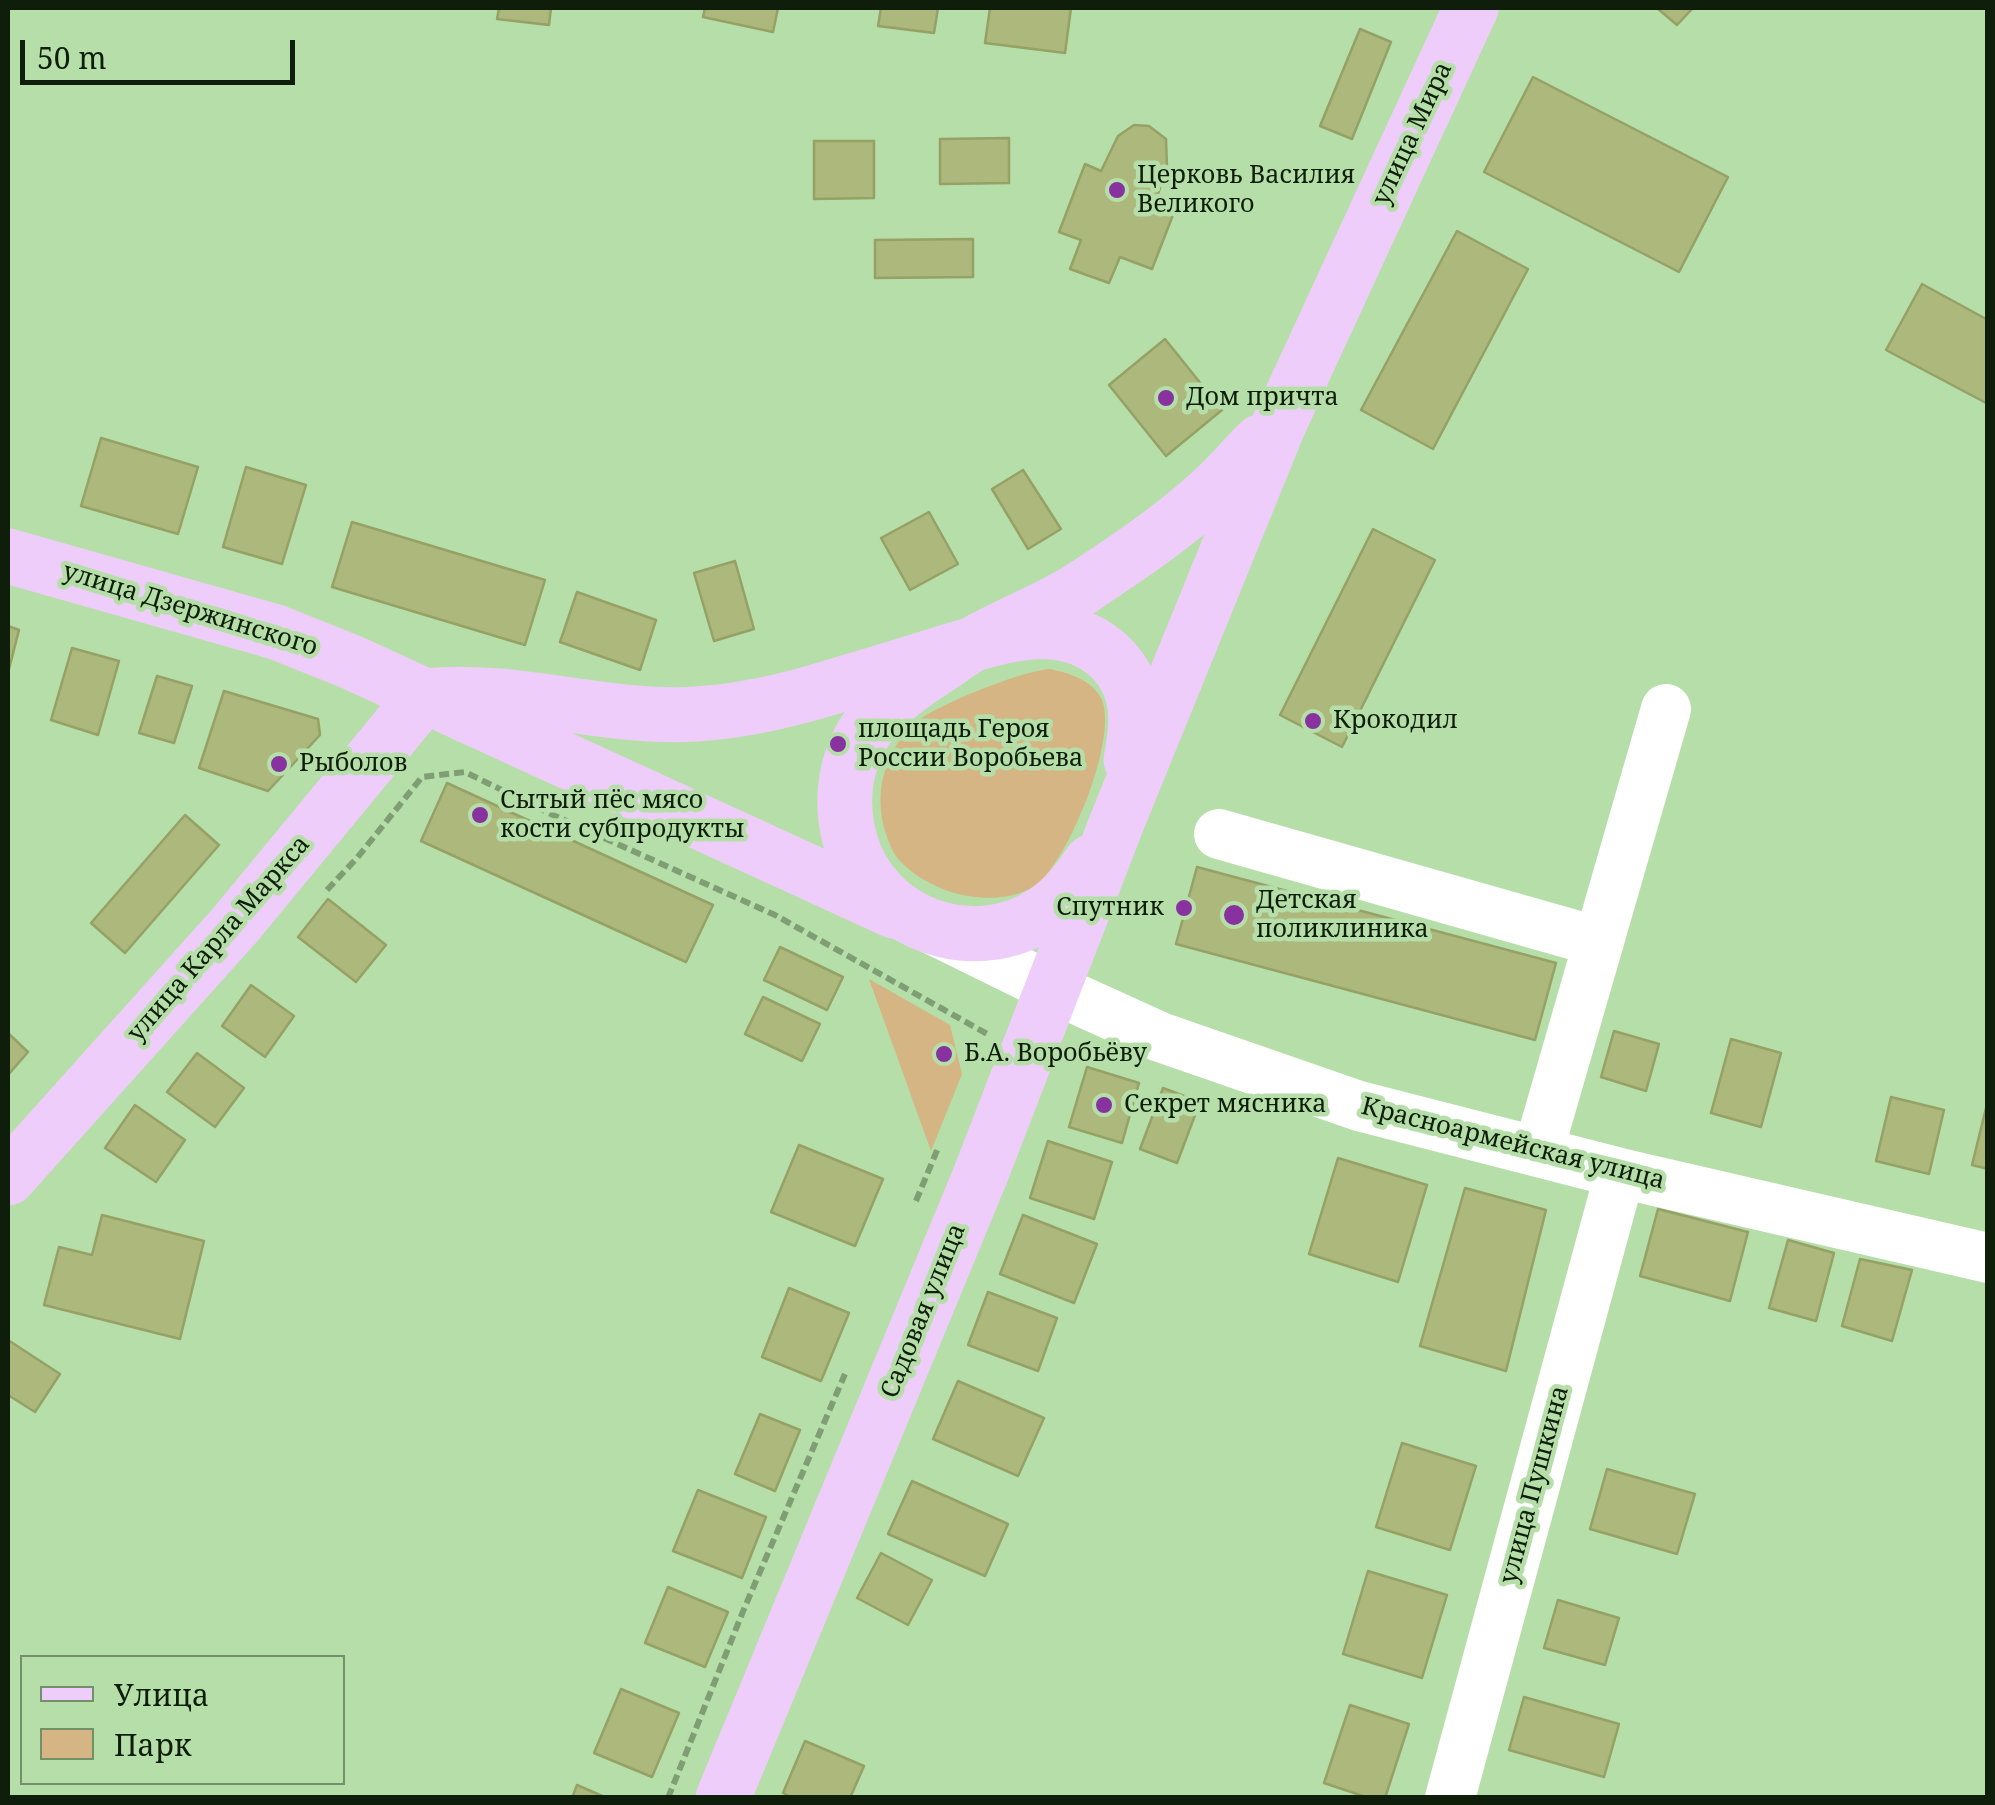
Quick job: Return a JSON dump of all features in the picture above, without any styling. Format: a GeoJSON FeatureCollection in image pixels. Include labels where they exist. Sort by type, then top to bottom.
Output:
{"type":"FeatureCollection","features":[{"type":"Feature","properties":{"kind":"main road","name":"улица Мира"},"geometry":{"type":"LineString","coordinates":[[1117,822],[1280,424],[1470,8]]}},
{"type":"Feature","properties":{"kind":"main road","name":"улица Мира"},"geometry":{"type":"LineString","coordinates":[[971,645],[1079,590],[1134,553],[1208,496],[1280,424]]}},
{"type":"Feature","properties":{"kind":"main road","name":"улица Дзержинского"},"geometry":{"type":"LineString","coordinates":[[8,556],[276,632],[351,662],[913,919]]}},
{"type":"Feature","properties":{"kind":"main road"},"geometry":{"type":"LineString","coordinates":[[424,696],[457,692],[625,714],[696,714],[774,704],[971,645],[1010,634],[1059,632],[1078,636],[1096,645],[1117,664],[1137,708],[1117,822],[1074,888],[1029,921],[998,932],[943,931],[913,919],[871,883],[852,848],[844,809],[848,769],[858,744],[880,711],[971,645]]}},
{"type":"Feature","properties":{"kind":"main road","name":"улица Карла Маркса"},"geometry":{"type":"LineString","coordinates":[[8,1178],[235,925],[424,696]]}},
{"type":"Feature","properties":{"kind":"main road","name":"Садовая улица"},"geometry":{"type":"LineString","coordinates":[[723,1798],[980,1176],[1117,822]]}},
{"type":"Feature","properties":{"kind":"street"},"geometry":{"type":"LineString","coordinates":[[1538,1152],[1666,709]]}},
{"type":"Feature","properties":{"kind":"street"},"geometry":{"type":"LineString","coordinates":[[1218,834],[1600,942]]}},
{"type":"Feature","properties":{"kind":"street","name":"Красноармейская улица"},"geometry":{"type":"LineString","coordinates":[[913,919],[1052,988],[1176,1043],[1360,1106],[1620,1173],[1988,1258]]}},
{"type":"Feature","properties":{"kind":"street","name":"улица Пушкина"},"geometry":{"type":"LineString","coordinates":[[1450,1798],[1620,1173]]}},
{"type":"Feature","properties":{"kind":"path"},"geometry":{"type":"LineString","coordinates":[[317,902],[422,778],[466,772],[775,915],[1025,1056]]}},
{"type":"Feature","properties":{"kind":"path"},"geometry":{"type":"LineString","coordinates":[[910,1216],[940,1143]]}},
{"type":"Feature","properties":{"kind":"path"},"geometry":{"type":"LineString","coordinates":[[668,1798],[850,1362]]}},
{"type":"Feature","properties":{"kind":"green space"},"geometry":{"type":"Polygon","coordinates":[[[1050,669],[1092,686],[1101,698],[1105,716],[1088,797],[1049,872],[1026,891],[981,898],[936,886],[918,876],[894,853],[882,817],[881,789],[894,749],[911,726],[937,709],[1000,682],[1050,669]]]}},
{"type":"Feature","properties":{"kind":"green space"},"geometry":{"type":"Polygon","coordinates":[[[869,979],[950,1025],[962,1074],[931,1151],[869,979]]]}},
{"type":"Feature","properties":{"kind":"building"},"geometry":{"type":"Polygon","coordinates":[[[499,8],[551,8],[549,25],[497,19],[499,8]]]}},
{"type":"Feature","properties":{"kind":"building"},"geometry":{"type":"Polygon","coordinates":[[[705,8],[778,8],[773,32],[703,17],[705,8]]]}},
{"type":"Feature","properties":{"kind":"building"},"geometry":{"type":"Polygon","coordinates":[[[881,8],[938,8],[934,33],[878,26],[881,8]]]}},
{"type":"Feature","properties":{"kind":"building"},"geometry":{"type":"Polygon","coordinates":[[[990,8],[1071,8],[1065,53],[985,43],[990,8]]]}},
{"type":"Feature","properties":{"kind":"building"},"geometry":{"type":"Polygon","coordinates":[[[1657,8],[1693,8],[1677,25],[1657,8]]]}},
{"type":"Feature","properties":{"kind":"building"},"geometry":{"type":"Polygon","coordinates":[[[1360,29],[1391,42],[1352,139],[1320,126],[1360,29]]]}},
{"type":"Feature","properties":{"kind":"building"},"geometry":{"type":"Polygon","coordinates":[[[1533,77],[1728,177],[1679,272],[1484,172],[1533,77]]]}},
{"type":"Feature","properties":{"kind":"building","name":"Церковь Василия Великого"},"geometry":{"type":"Polygon","coordinates":[[[1134,125],[1149,126],[1166,139],[1167,167],[1153,209],[1173,215],[1152,269],[1120,257],[1109,283],[1070,269],[1081,240],[1059,232],[1085,164],[1101,171],[1118,136],[1134,125]]]}},
{"type":"Feature","properties":{"kind":"building"},"geometry":{"type":"Polygon","coordinates":[[[1009,138],[1009,183],[940,184],[940,139],[1009,138]]]}},
{"type":"Feature","properties":{"kind":"building"},"geometry":{"type":"Polygon","coordinates":[[[814,141],[874,141],[874,198],[814,199],[814,141]]]}},
{"type":"Feature","properties":{"kind":"building"},"geometry":{"type":"Polygon","coordinates":[[[1457,231],[1528,269],[1433,449],[1361,410],[1457,231]]]}},
{"type":"Feature","properties":{"kind":"building"},"geometry":{"type":"Polygon","coordinates":[[[973,239],[973,277],[875,278],[875,240],[973,239]]]}},
{"type":"Feature","properties":{"kind":"building"},"geometry":{"type":"Polygon","coordinates":[[[1922,284],[1988,320],[1988,404],[1886,350],[1922,284]]]}},
{"type":"Feature","properties":{"kind":"building","name":"Дом причта"},"geometry":{"type":"Polygon","coordinates":[[[1165,339],[1222,410],[1166,456],[1109,385],[1165,339]]]}},
{"type":"Feature","properties":{"kind":"building"},"geometry":{"type":"Polygon","coordinates":[[[101,438],[198,467],[178,534],[81,506],[101,438]]]}},
{"type":"Feature","properties":{"kind":"building"},"geometry":{"type":"Polygon","coordinates":[[[246,467],[306,485],[282,564],[223,547],[246,467]]]}},
{"type":"Feature","properties":{"kind":"building"},"geometry":{"type":"Polygon","coordinates":[[[1023,470],[1061,529],[1028,549],[992,489],[1023,470]]]}},
{"type":"Feature","properties":{"kind":"building"},"geometry":{"type":"Polygon","coordinates":[[[929,512],[958,564],[910,590],[881,538],[929,512]]]}},
{"type":"Feature","properties":{"kind":"building"},"geometry":{"type":"Polygon","coordinates":[[[352,522],[545,580],[525,645],[332,587],[352,522]]]}},
{"type":"Feature","properties":{"kind":"building"},"geometry":{"type":"Polygon","coordinates":[[[1373,529],[1435,560],[1342,747],[1280,715],[1373,529]]]}},
{"type":"Feature","properties":{"kind":"building"},"geometry":{"type":"Polygon","coordinates":[[[735,561],[754,629],[714,641],[694,573],[735,561]]]}},
{"type":"Feature","properties":{"kind":"building"},"geometry":{"type":"Polygon","coordinates":[[[577,592],[656,620],[640,670],[560,642],[577,592]]]}},
{"type":"Feature","properties":{"kind":"building"},"geometry":{"type":"Polygon","coordinates":[[[8,626],[19,630],[8,673],[8,626]]]}},
{"type":"Feature","properties":{"kind":"building"},"geometry":{"type":"Polygon","coordinates":[[[72,648],[119,661],[98,735],[51,720],[72,648]]]}},
{"type":"Feature","properties":{"kind":"building"},"geometry":{"type":"Polygon","coordinates":[[[157,676],[192,686],[174,743],[139,733],[157,676]]]}},
{"type":"Feature","properties":{"kind":"building"},"geometry":{"type":"Polygon","coordinates":[[[224,691],[318,719],[320,735],[268,791],[199,768],[224,691]]]}},
{"type":"Feature","properties":{"kind":"building"},"geometry":{"type":"Polygon","coordinates":[[[447,783],[713,905],[686,962],[421,841],[447,783]]]}},
{"type":"Feature","properties":{"kind":"building"},"geometry":{"type":"Polygon","coordinates":[[[185,815],[219,845],[125,953],[91,923],[185,815]]]}},
{"type":"Feature","properties":{"kind":"building"},"geometry":{"type":"Polygon","coordinates":[[[1197,867],[1556,963],[1535,1040],[1176,944],[1197,867]]]}},
{"type":"Feature","properties":{"kind":"building"},"geometry":{"type":"Polygon","coordinates":[[[328,899],[386,945],[356,982],[298,937],[328,899]]]}},
{"type":"Feature","properties":{"kind":"building"},"geometry":{"type":"Polygon","coordinates":[[[780,947],[843,977],[827,1010],[764,980],[780,947]]]}},
{"type":"Feature","properties":{"kind":"building"},"geometry":{"type":"Polygon","coordinates":[[[251,985],[294,1016],[265,1057],[222,1026],[251,985]]]}},
{"type":"Feature","properties":{"kind":"building"},"geometry":{"type":"Polygon","coordinates":[[[763,997],[820,1024],[802,1061],[745,1034],[763,997]]]}},
{"type":"Feature","properties":{"kind":"building"},"geometry":{"type":"Polygon","coordinates":[[[1614,1031],[1659,1044],[1646,1091],[1601,1077],[1614,1031]]]}},
{"type":"Feature","properties":{"kind":"building"},"geometry":{"type":"Polygon","coordinates":[[[8,1033],[28,1052],[8,1075],[8,1033]]]}},
{"type":"Feature","properties":{"kind":"building"},"geometry":{"type":"Polygon","coordinates":[[[1731,1039],[1781,1053],[1761,1127],[1711,1113],[1731,1039]]]}},
{"type":"Feature","properties":{"kind":"building"},"geometry":{"type":"Polygon","coordinates":[[[197,1053],[244,1088],[215,1127],[167,1092],[197,1053]]]}},
{"type":"Feature","properties":{"kind":"building","name":"Секрет мясника"},"geometry":{"type":"Polygon","coordinates":[[[1087,1067],[1139,1083],[1122,1143],[1069,1127],[1087,1067]]]}},
{"type":"Feature","properties":{"kind":"building"},"geometry":{"type":"Polygon","coordinates":[[[1163,1088],[1200,1102],[1177,1163],[1140,1149],[1163,1088]]]}},
{"type":"Feature","properties":{"kind":"building"},"geometry":{"type":"Polygon","coordinates":[[[1891,1097],[1944,1110],[1929,1174],[1876,1161],[1891,1097]]]}},
{"type":"Feature","properties":{"kind":"building"},"geometry":{"type":"Polygon","coordinates":[[[135,1105],[185,1140],[156,1182],[105,1148],[135,1105]]]}},
{"type":"Feature","properties":{"kind":"building"},"geometry":{"type":"Polygon","coordinates":[[[1988,1108],[1988,1169],[1972,1165],[1988,1108]]]}},
{"type":"Feature","properties":{"kind":"building"},"geometry":{"type":"Polygon","coordinates":[[[1048,1141],[1112,1162],[1094,1219],[1030,1198],[1048,1141]]]}},
{"type":"Feature","properties":{"kind":"building"},"geometry":{"type":"Polygon","coordinates":[[[799,1145],[883,1179],[855,1246],[771,1212],[799,1145]]]}},
{"type":"Feature","properties":{"kind":"building"},"geometry":{"type":"Polygon","coordinates":[[[1338,1158],[1427,1185],[1398,1282],[1309,1254],[1338,1158]]]}},
{"type":"Feature","properties":{"kind":"building"},"geometry":{"type":"Polygon","coordinates":[[[1465,1188],[1546,1210],[1506,1371],[1420,1346],[1465,1188]]]}},
{"type":"Feature","properties":{"kind":"building"},"geometry":{"type":"Polygon","coordinates":[[[1658,1209],[1748,1232],[1730,1301],[1640,1276],[1658,1209]]]}},
{"type":"Feature","properties":{"kind":"building"},"geometry":{"type":"Polygon","coordinates":[[[102,1215],[204,1241],[180,1339],[44,1305],[59,1247],[92,1255],[102,1215]]]}},
{"type":"Feature","properties":{"kind":"building"},"geometry":{"type":"Polygon","coordinates":[[[1023,1215],[1097,1244],[1074,1303],[1000,1274],[1023,1215]]]}},
{"type":"Feature","properties":{"kind":"building"},"geometry":{"type":"Polygon","coordinates":[[[1788,1240],[1834,1253],[1816,1321],[1769,1308],[1788,1240]]]}},
{"type":"Feature","properties":{"kind":"building"},"geometry":{"type":"Polygon","coordinates":[[[1860,1259],[1912,1270],[1892,1341],[1842,1326],[1860,1259]]]}},
{"type":"Feature","properties":{"kind":"building"},"geometry":{"type":"Polygon","coordinates":[[[789,1288],[849,1313],[821,1381],[762,1357],[789,1288]]]}},
{"type":"Feature","properties":{"kind":"building"},"geometry":{"type":"Polygon","coordinates":[[[988,1292],[1057,1318],[1038,1371],[968,1345],[988,1292]]]}},
{"type":"Feature","properties":{"kind":"building"},"geometry":{"type":"Polygon","coordinates":[[[8,1340],[60,1374],[35,1412],[8,1395],[8,1340]]]}},
{"type":"Feature","properties":{"kind":"building"},"geometry":{"type":"Polygon","coordinates":[[[958,1381],[1044,1418],[1018,1476],[933,1439],[958,1381]]]}},
{"type":"Feature","properties":{"kind":"building"},"geometry":{"type":"Polygon","coordinates":[[[760,1414],[800,1430],[775,1491],[735,1474],[760,1414]]]}},
{"type":"Feature","properties":{"kind":"building"},"geometry":{"type":"Polygon","coordinates":[[[1402,1443],[1476,1466],[1450,1550],[1376,1527],[1402,1443]]]}},
{"type":"Feature","properties":{"kind":"building"},"geometry":{"type":"Polygon","coordinates":[[[1607,1469],[1695,1494],[1677,1554],[1590,1529],[1607,1469]]]}},
{"type":"Feature","properties":{"kind":"building"},"geometry":{"type":"Polygon","coordinates":[[[912,1481],[1008,1524],[985,1576],[888,1534],[912,1481]]]}},
{"type":"Feature","properties":{"kind":"building"},"geometry":{"type":"Polygon","coordinates":[[[698,1490],[766,1517],[742,1578],[673,1551],[698,1490]]]}},
{"type":"Feature","properties":{"kind":"building"},"geometry":{"type":"Polygon","coordinates":[[[881,1553],[932,1580],[908,1625],[857,1598],[881,1553]]]}},
{"type":"Feature","properties":{"kind":"building"},"geometry":{"type":"Polygon","coordinates":[[[1368,1571],[1447,1595],[1422,1678],[1343,1654],[1368,1571]]]}},
{"type":"Feature","properties":{"kind":"building"},"geometry":{"type":"Polygon","coordinates":[[[668,1587],[728,1612],[705,1667],[645,1643],[668,1587]]]}},
{"type":"Feature","properties":{"kind":"building"},"geometry":{"type":"Polygon","coordinates":[[[1558,1600],[1619,1618],[1605,1665],[1544,1648],[1558,1600]]]}},
{"type":"Feature","properties":{"kind":"building"},"geometry":{"type":"Polygon","coordinates":[[[621,1689],[679,1713],[652,1777],[594,1753],[621,1689]]]}},
{"type":"Feature","properties":{"kind":"building"},"geometry":{"type":"Polygon","coordinates":[[[1524,1697],[1619,1724],[1604,1777],[1509,1750],[1524,1697]]]}},
{"type":"Feature","properties":{"kind":"building"},"geometry":{"type":"Polygon","coordinates":[[[1350,1705],[1409,1724],[1385,1798],[1369,1798],[1324,1783],[1350,1705]]]}},
{"type":"Feature","properties":{"kind":"building"},"geometry":{"type":"Polygon","coordinates":[[[805,1741],[864,1766],[850,1798],[793,1798],[783,1793],[805,1741]]]}},
{"type":"Feature","properties":{"kind":"building"},"geometry":{"type":"Polygon","coordinates":[[[577,1785],[607,1798],[572,1798],[577,1785]]]}},
{"type":"Feature","properties":{"kind":"place","name":"Церковь Василия Великого"},"geometry":{"type":"Point","coordinates":[1117,190]}},
{"type":"Feature","properties":{"kind":"place","name":"Дом причта"},"geometry":{"type":"Point","coordinates":[1166,398]}},
{"type":"Feature","properties":{"kind":"place","name":"Крокодил"},"geometry":{"type":"Point","coordinates":[1313,721]}},
{"type":"Feature","properties":{"kind":"place","name":"площадь Героя России Воробьева"},"geometry":{"type":"Point","coordinates":[838,744]}},
{"type":"Feature","properties":{"kind":"place","name":"Рыболов"},"geometry":{"type":"Point","coordinates":[279,764]}},
{"type":"Feature","properties":{"kind":"place","name":"Сытый пёс мясо кости субпродукты"},"geometry":{"type":"Point","coordinates":[480,815]}},
{"type":"Feature","properties":{"kind":"place","name":"Спутник"},"geometry":{"type":"Point","coordinates":[1184,908]}},
{"type":"Feature","properties":{"kind":"place","name":"Детская поликлиника"},"geometry":{"type":"Point","coordinates":[1234,915]}},
{"type":"Feature","properties":{"kind":"place","name":"Б.А. Воробьёву"},"geometry":{"type":"Point","coordinates":[944,1054]}},
{"type":"Feature","properties":{"kind":"place","name":"Секрет мясника"},"geometry":{"type":"Point","coordinates":[1104,1105]}}]}
